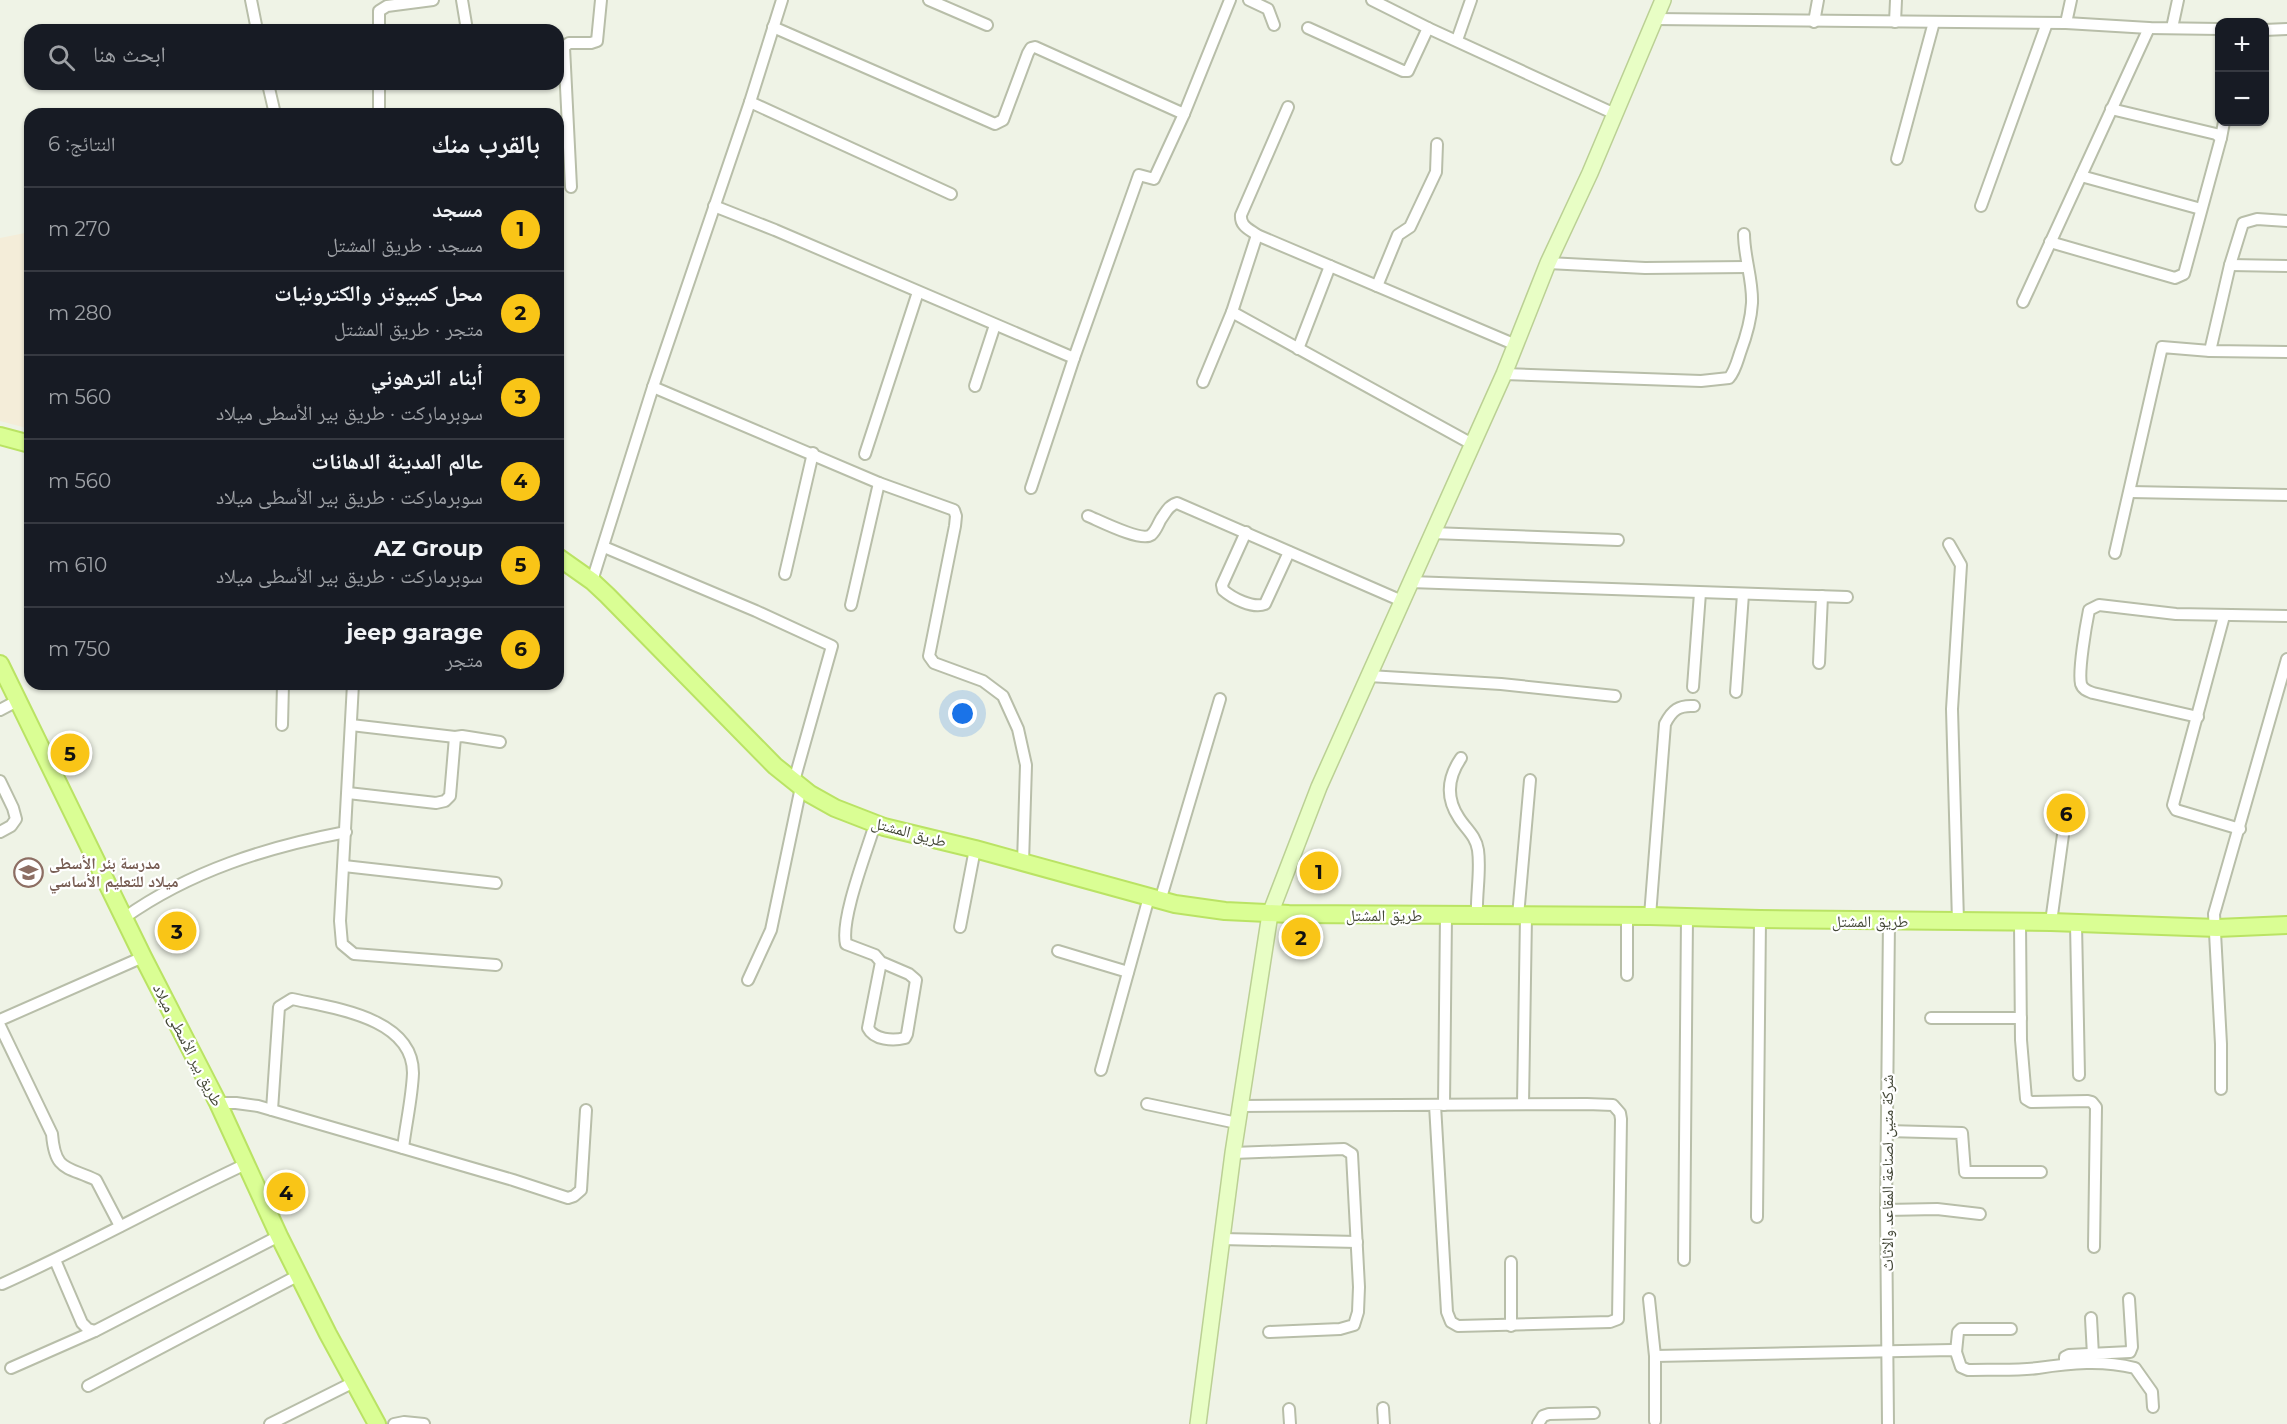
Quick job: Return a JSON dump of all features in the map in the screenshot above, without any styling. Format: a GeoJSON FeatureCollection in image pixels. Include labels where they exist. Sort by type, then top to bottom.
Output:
{"type":"FeatureCollection","features":[{"type":"Feature","properties":{"kind":"main road"},"geometry":{"type":"LineString","coordinates":[[1198,1424],[1237,1123],[1270,914],[1315,797],[1504,375],[1548,263],[1590,173],[1663,0]]}},
{"type":"Feature","properties":{"kind":"main road"},"geometry":{"type":"LineString","coordinates":[[0,436],[24,442]]}},
{"type":"Feature","properties":{"kind":"main road","name":"طريق المشتل"},"geometry":{"type":"LineString","coordinates":[[564,561],[592,581],[775,766],[797,784],[835,808],[875,824],[975,849],[1154,899],[1200,908],[1270,914],[1650,916],[2051,922],[2217,928],[2287,925]]}},
{"type":"Feature","properties":{"kind":"main road","name":"طريق بير الأسطى ميلاد"},"geometry":{"type":"LineString","coordinates":[[0,664],[143,957],[218,1103],[279,1236],[377,1424]]}},
{"type":"Feature","properties":{"kind":"street"},"geometry":{"type":"LineString","coordinates":[[251,0],[256,24]]}},
{"type":"Feature","properties":{"kind":"street"},"geometry":{"type":"LineString","coordinates":[[379,24],[379,11],[387,6],[433,0]]}},
{"type":"Feature","properties":{"kind":"street"},"geometry":{"type":"LineString","coordinates":[[462,0],[466,24]]}},
{"type":"Feature","properties":{"kind":"street"},"geometry":{"type":"LineString","coordinates":[[571,188],[564,47],[568,43],[591,44],[597,41],[601,0]]}},
{"type":"Feature","properties":{"kind":"street"},"geometry":{"type":"LineString","coordinates":[[592,581],[653,387],[750,102],[782,0]]}},
{"type":"Feature","properties":{"kind":"street"},"geometry":{"type":"LineString","coordinates":[[929,0],[987,25]]}},
{"type":"Feature","properties":{"kind":"street"},"geometry":{"type":"LineString","coordinates":[[1031,488],[1139,174],[1154,179],[1184,114],[1230,0]]}},
{"type":"Feature","properties":{"kind":"street"},"geometry":{"type":"LineString","coordinates":[[1249,0],[1268,9],[1274,24]]}},
{"type":"Feature","properties":{"kind":"street"},"geometry":{"type":"LineString","coordinates":[[1372,0],[1615,114]]}},
{"type":"Feature","properties":{"kind":"street"},"geometry":{"type":"LineString","coordinates":[[1457,40],[1472,0]]}},
{"type":"Feature","properties":{"kind":"street"},"geometry":{"type":"LineString","coordinates":[[1814,22],[1818,0]]}},
{"type":"Feature","properties":{"kind":"street"},"geometry":{"type":"LineString","coordinates":[[1895,22],[1896,0]]}},
{"type":"Feature","properties":{"kind":"street"},"geometry":{"type":"LineString","coordinates":[[2066,23],[2071,0]]}},
{"type":"Feature","properties":{"kind":"street"},"geometry":{"type":"LineString","coordinates":[[2172,28],[2178,0]]}},
{"type":"Feature","properties":{"kind":"street"},"geometry":{"type":"LineString","coordinates":[[1654,19],[2066,23],[2215,29]]}},
{"type":"Feature","properties":{"kind":"street"},"geometry":{"type":"LineString","coordinates":[[1897,159],[1934,22]]}},
{"type":"Feature","properties":{"kind":"street"},"geometry":{"type":"LineString","coordinates":[[1981,206],[2047,23]]}},
{"type":"Feature","properties":{"kind":"street"},"geometry":{"type":"LineString","coordinates":[[773,27],[994,124],[1003,120],[1028,53],[1031,48],[1035,47],[1184,114]]}},
{"type":"Feature","properties":{"kind":"street"},"geometry":{"type":"LineString","coordinates":[[1308,28],[1403,71],[1408,71],[1428,28]]}},
{"type":"Feature","properties":{"kind":"street"},"geometry":{"type":"LineString","coordinates":[[2023,302],[2149,28]]}},
{"type":"Feature","properties":{"kind":"street"},"geometry":{"type":"LineString","coordinates":[[2269,30],[2287,29]]}},
{"type":"Feature","properties":{"kind":"street"},"geometry":{"type":"LineString","coordinates":[[269,90],[274,108]]}},
{"type":"Feature","properties":{"kind":"street"},"geometry":{"type":"LineString","coordinates":[[379,90],[379,108]]}},
{"type":"Feature","properties":{"kind":"street"},"geometry":{"type":"LineString","coordinates":[[750,102],[951,194]]}},
{"type":"Feature","properties":{"kind":"street"},"geometry":{"type":"LineString","coordinates":[[1288,107],[1241,215],[1244,226],[1257,235],[1516,345]]}},
{"type":"Feature","properties":{"kind":"street"},"geometry":{"type":"LineString","coordinates":[[2111,109],[2216,134],[2221,138]]}},
{"type":"Feature","properties":{"kind":"street"},"geometry":{"type":"LineString","coordinates":[[2050,242],[2175,278],[2184,274],[2223,126]]}},
{"type":"Feature","properties":{"kind":"street"},"geometry":{"type":"LineString","coordinates":[[1377,286],[1398,235],[1410,227],[1436,172],[1437,144]]}},
{"type":"Feature","properties":{"kind":"street"},"geometry":{"type":"LineString","coordinates":[[2081,176],[2201,209]]}},
{"type":"Feature","properties":{"kind":"street"},"geometry":{"type":"LineString","coordinates":[[714,206],[785,234],[1074,358]]}},
{"type":"Feature","properties":{"kind":"street"},"geometry":{"type":"LineString","coordinates":[[2210,351],[2230,265],[2243,223],[2257,219],[2287,221]]}},
{"type":"Feature","properties":{"kind":"street"},"geometry":{"type":"LineString","coordinates":[[1504,375],[1701,381],[1729,378],[1733,374],[1744,342],[1752,301],[1744,234]]}},
{"type":"Feature","properties":{"kind":"street"},"geometry":{"type":"LineString","coordinates":[[1203,382],[1232,312],[1257,235]]}},
{"type":"Feature","properties":{"kind":"street"},"geometry":{"type":"LineString","coordinates":[[1548,263],[1645,268],[1747,267]]}},
{"type":"Feature","properties":{"kind":"street"},"geometry":{"type":"LineString","coordinates":[[2230,265],[2287,266]]}},
{"type":"Feature","properties":{"kind":"street"},"geometry":{"type":"LineString","coordinates":[[1298,349],[1330,266]]}},
{"type":"Feature","properties":{"kind":"street"},"geometry":{"type":"LineString","coordinates":[[865,454],[918,292]]}},
{"type":"Feature","properties":{"kind":"street"},"geometry":{"type":"LineString","coordinates":[[1232,312],[1472,444]]}},
{"type":"Feature","properties":{"kind":"street"},"geometry":{"type":"LineString","coordinates":[[975,386],[995,326]]}},
{"type":"Feature","properties":{"kind":"street"},"geometry":{"type":"LineString","coordinates":[[2115,553],[2162,347],[2210,351],[2287,352]]}},
{"type":"Feature","properties":{"kind":"street"},"geometry":{"type":"LineString","coordinates":[[653,387],[813,453],[879,483],[954,510],[956,516],[929,656],[934,663],[983,681],[1003,696],[1018,729],[1024,752],[1023,863]]}},
{"type":"Feature","properties":{"kind":"street"},"geometry":{"type":"LineString","coordinates":[[785,574],[813,453]]}},
{"type":"Feature","properties":{"kind":"street"},"geometry":{"type":"LineString","coordinates":[[851,605],[879,483]]}},
{"type":"Feature","properties":{"kind":"street"},"geometry":{"type":"LineString","coordinates":[[2130,492],[2287,495]]}},
{"type":"Feature","properties":{"kind":"street"},"geometry":{"type":"LineString","coordinates":[[1088,516],[1142,537],[1149,536],[1172,504],[1178,502],[1402,601]]}},
{"type":"Feature","properties":{"kind":"street"},"geometry":{"type":"LineString","coordinates":[[1246,532],[1222,585],[1223,590],[1227,593],[1253,605],[1260,607],[1265,604],[1289,552]]}},
{"type":"Feature","properties":{"kind":"street"},"geometry":{"type":"LineString","coordinates":[[1432,533],[1618,540]]}},
{"type":"Feature","properties":{"kind":"street"},"geometry":{"type":"LineString","coordinates":[[1949,544],[1961,565],[1952,709],[1958,921]]}},
{"type":"Feature","properties":{"kind":"street"},"geometry":{"type":"LineString","coordinates":[[604,547],[756,611],[832,646],[797,784],[771,930],[748,980]]}},
{"type":"Feature","properties":{"kind":"street"},"geometry":{"type":"LineString","coordinates":[[1410,582],[1847,597]]}},
{"type":"Feature","properties":{"kind":"street"},"geometry":{"type":"LineString","coordinates":[[1693,687],[1700,593]]}},
{"type":"Feature","properties":{"kind":"street"},"geometry":{"type":"LineString","coordinates":[[1736,692],[1743,594]]}},
{"type":"Feature","properties":{"kind":"street"},"geometry":{"type":"LineString","coordinates":[[1819,663],[1822,597]]}},
{"type":"Feature","properties":{"kind":"street"},"geometry":{"type":"LineString","coordinates":[[2198,717],[2085,690],[2081,684],[2081,671],[2089,610],[2099,605],[2176,614],[2287,616]]}},
{"type":"Feature","properties":{"kind":"street"},"geometry":{"type":"LineString","coordinates":[[2224,616],[2173,808],[2240,829]]}},
{"type":"Feature","properties":{"kind":"street"},"geometry":{"type":"LineString","coordinates":[[2221,1089],[2222,1044],[2217,928],[2214,914],[2287,659]]}},
{"type":"Feature","properties":{"kind":"street"},"geometry":{"type":"LineString","coordinates":[[1369,676],[1501,684],[1615,696]]}},
{"type":"Feature","properties":{"kind":"street"},"geometry":{"type":"LineString","coordinates":[[282,725],[283,690]]}},
{"type":"Feature","properties":{"kind":"street"},"geometry":{"type":"LineString","coordinates":[[353,690],[340,921],[342,944],[354,954],[496,965]]}},
{"type":"Feature","properties":{"kind":"street"},"geometry":{"type":"LineString","coordinates":[[1101,1070],[1128,972],[1220,699]]}},
{"type":"Feature","properties":{"kind":"street"},"geometry":{"type":"LineString","coordinates":[[0,710],[17,701]]}},
{"type":"Feature","properties":{"kind":"street"},"geometry":{"type":"LineString","coordinates":[[1650,916],[1665,724],[1670,714],[1677,709],[1694,706]]}},
{"type":"Feature","properties":{"kind":"street"},"geometry":{"type":"LineString","coordinates":[[351,725],[500,742]]}},
{"type":"Feature","properties":{"kind":"street"},"geometry":{"type":"LineString","coordinates":[[348,793],[436,803],[445,801],[450,796],[455,737]]}},
{"type":"Feature","properties":{"kind":"street"},"geometry":{"type":"LineString","coordinates":[[1461,758],[1452,773],[1449,792],[1458,818],[1474,837],[1478,848],[1476,915]]}},
{"type":"Feature","properties":{"kind":"street"},"geometry":{"type":"LineString","coordinates":[[1523,1104],[1522,916],[1530,780]]}},
{"type":"Feature","properties":{"kind":"street"},"geometry":{"type":"LineString","coordinates":[[0,781],[16,819],[12,826],[0,832]]}},
{"type":"Feature","properties":{"kind":"street"},"geometry":{"type":"LineString","coordinates":[[2051,922],[2066,813]]}},
{"type":"Feature","properties":{"kind":"street"},"geometry":{"type":"LineString","coordinates":[[875,824],[847,916],[844,935],[846,944],[875,955],[881,962],[909,974],[916,980],[907,1034],[900,1039],[877,1037],[868,1028],[881,962]]}},
{"type":"Feature","properties":{"kind":"street"},"geometry":{"type":"LineString","coordinates":[[124,918],[166,891],[213,869],[278,847],[346,832]]}},
{"type":"Feature","properties":{"kind":"street"},"geometry":{"type":"LineString","coordinates":[[960,927],[975,849]]}},
{"type":"Feature","properties":{"kind":"street"},"geometry":{"type":"LineString","coordinates":[[344,866],[496,883]]}},
{"type":"Feature","properties":{"kind":"street"},"geometry":{"type":"LineString","coordinates":[[1240,1106],[1439,1105],[1523,1104],[1613,1105],[1620,1113],[1618,1318],[1610,1322],[1511,1326],[1458,1326],[1451,1322],[1447,1312],[1439,1105],[1446,915]]}},
{"type":"Feature","properties":{"kind":"street"},"geometry":{"type":"LineString","coordinates":[[1627,916],[1627,975]]}},
{"type":"Feature","properties":{"kind":"street"},"geometry":{"type":"LineString","coordinates":[[1684,1260],[1687,917]]}},
{"type":"Feature","properties":{"kind":"street"},"geometry":{"type":"LineString","coordinates":[[1757,1217],[1760,919]]}},
{"type":"Feature","properties":{"kind":"street","name":"شركة متين لصناعة المقاعد والاثاث"},"geometry":{"type":"LineString","coordinates":[[1888,1424],[1886,1210],[1889,921]]}},
{"type":"Feature","properties":{"kind":"street"},"geometry":{"type":"LineString","coordinates":[[2020,922],[2021,1040],[2026,1100],[2031,1102],[2088,1101],[2096,1107],[2094,1247]]}},
{"type":"Feature","properties":{"kind":"street"},"geometry":{"type":"LineString","coordinates":[[2076,924],[2079,1074]]}},
{"type":"Feature","properties":{"kind":"street"},"geometry":{"type":"LineString","coordinates":[[1058,951],[1128,972]]}},
{"type":"Feature","properties":{"kind":"street"},"geometry":{"type":"LineString","coordinates":[[0,1020],[143,957]]}},
{"type":"Feature","properties":{"kind":"street"},"geometry":{"type":"LineString","coordinates":[[272,1110],[279,1007],[292,999],[368,1017],[395,1036],[407,1049],[413,1072],[403,1148]]}},
{"type":"Feature","properties":{"kind":"street"},"geometry":{"type":"LineString","coordinates":[[1931,1018],[2021,1018]]}},
{"type":"Feature","properties":{"kind":"street"},"geometry":{"type":"LineString","coordinates":[[0,1026],[51,1134],[54,1153],[61,1164],[71,1172],[96,1180],[120,1226]]}},
{"type":"Feature","properties":{"kind":"street"},"geometry":{"type":"LineString","coordinates":[[218,1103],[236,1103],[272,1110],[568,1198],[581,1190],[586,1110]]}},
{"type":"Feature","properties":{"kind":"street"},"geometry":{"type":"LineString","coordinates":[[1147,1104],[1237,1123]]}},
{"type":"Feature","properties":{"kind":"street"},"geometry":{"type":"LineString","coordinates":[[1887,1131],[1962,1133],[1965,1172],[2042,1172]]}},
{"type":"Feature","properties":{"kind":"street"},"geometry":{"type":"LineString","coordinates":[[1233,1153],[1348,1150],[1352,1154],[1358,1312],[1354,1325],[1340,1329],[1269,1332]]}},
{"type":"Feature","properties":{"kind":"street"},"geometry":{"type":"LineString","coordinates":[[2,1284],[55,1260],[246,1164]]}},
{"type":"Feature","properties":{"kind":"street"},"geometry":{"type":"LineString","coordinates":[[1886,1210],[1937,1209],[1980,1214]]}},
{"type":"Feature","properties":{"kind":"street"},"geometry":{"type":"LineString","coordinates":[[11,1368],[95,1331],[279,1236]]}},
{"type":"Feature","properties":{"kind":"street"},"geometry":{"type":"LineString","coordinates":[[1221,1239],[1357,1242]]}},
{"type":"Feature","properties":{"kind":"street"},"geometry":{"type":"LineString","coordinates":[[55,1260],[82,1323],[88,1329],[95,1331]]}},
{"type":"Feature","properties":{"kind":"street"},"geometry":{"type":"LineString","coordinates":[[1511,1262],[1511,1326]]}},
{"type":"Feature","properties":{"kind":"street"},"geometry":{"type":"LineString","coordinates":[[88,1386],[299,1275]]}},
{"type":"Feature","properties":{"kind":"street"},"geometry":{"type":"LineString","coordinates":[[1649,1299],[1655,1356],[1655,1421]]}},
{"type":"Feature","properties":{"kind":"street"},"geometry":{"type":"LineString","coordinates":[[2065,1363],[2065,1357],[2069,1355],[2128,1354],[2130,1352],[2132,1347],[2129,1299]]}},
{"type":"Feature","properties":{"kind":"street"},"geometry":{"type":"LineString","coordinates":[[2091,1318],[2092,1355]]}},
{"type":"Feature","properties":{"kind":"street"},"geometry":{"type":"LineString","coordinates":[[2011,1329],[1961,1329],[1958,1332],[1956,1352],[1961,1367],[1968,1370],[2038,1368],[2065,1363],[2111,1362],[2134,1368],[2152,1392],[2153,1407]]}},
{"type":"Feature","properties":{"kind":"street"},"geometry":{"type":"LineString","coordinates":[[1655,1356],[1952,1350],[1956,1352]]}},
{"type":"Feature","properties":{"kind":"street"},"geometry":{"type":"LineString","coordinates":[[270,1424],[354,1382]]}},
{"type":"Feature","properties":{"kind":"street"},"geometry":{"type":"LineString","coordinates":[[1383,1408],[1384,1424]]}},
{"type":"Feature","properties":{"kind":"street"},"geometry":{"type":"LineString","coordinates":[[1289,1409],[1290,1424]]}},
{"type":"Feature","properties":{"kind":"street"},"geometry":{"type":"LineString","coordinates":[[1538,1424],[1544,1416],[1549,1414],[1594,1413]]}},
{"type":"Feature","properties":{"kind":"street"},"geometry":{"type":"LineString","coordinates":[[394,1424],[404,1422],[424,1424]]}},
{"type":"Feature","properties":{"kind":"shaded area"},"geometry":{"type":"Polygon","coordinates":[[[24,233],[24,427],[0,421],[0,238],[24,233]]]}},
{"type":"Feature","properties":{"kind":"place","name":"AZ Group"},"geometry":{"type":"Point","coordinates":[70,753]}},
{"type":"Feature","properties":{"kind":"place","name":"jeep garage"},"geometry":{"type":"Point","coordinates":[2066,813]}},
{"type":"Feature","properties":{"kind":"place","name":"مسجد"},"geometry":{"type":"Point","coordinates":[1319,871]}},
{"type":"Feature","properties":{"kind":"place","name":"مدرسة بئر الأسطى ميلاد للتعليم الأساسي"},"geometry":{"type":"Point","coordinates":[28,872]}},
{"type":"Feature","properties":{"kind":"place","name":"أبناء الترهوني"},"geometry":{"type":"Point","coordinates":[177,931]}},
{"type":"Feature","properties":{"kind":"place","name":"محل كمبيوتر والكترونيات"},"geometry":{"type":"Point","coordinates":[1301,937]}},
{"type":"Feature","properties":{"kind":"place","name":"عالم المدينة الدهانات"},"geometry":{"type":"Point","coordinates":[286,1192]}}]}
